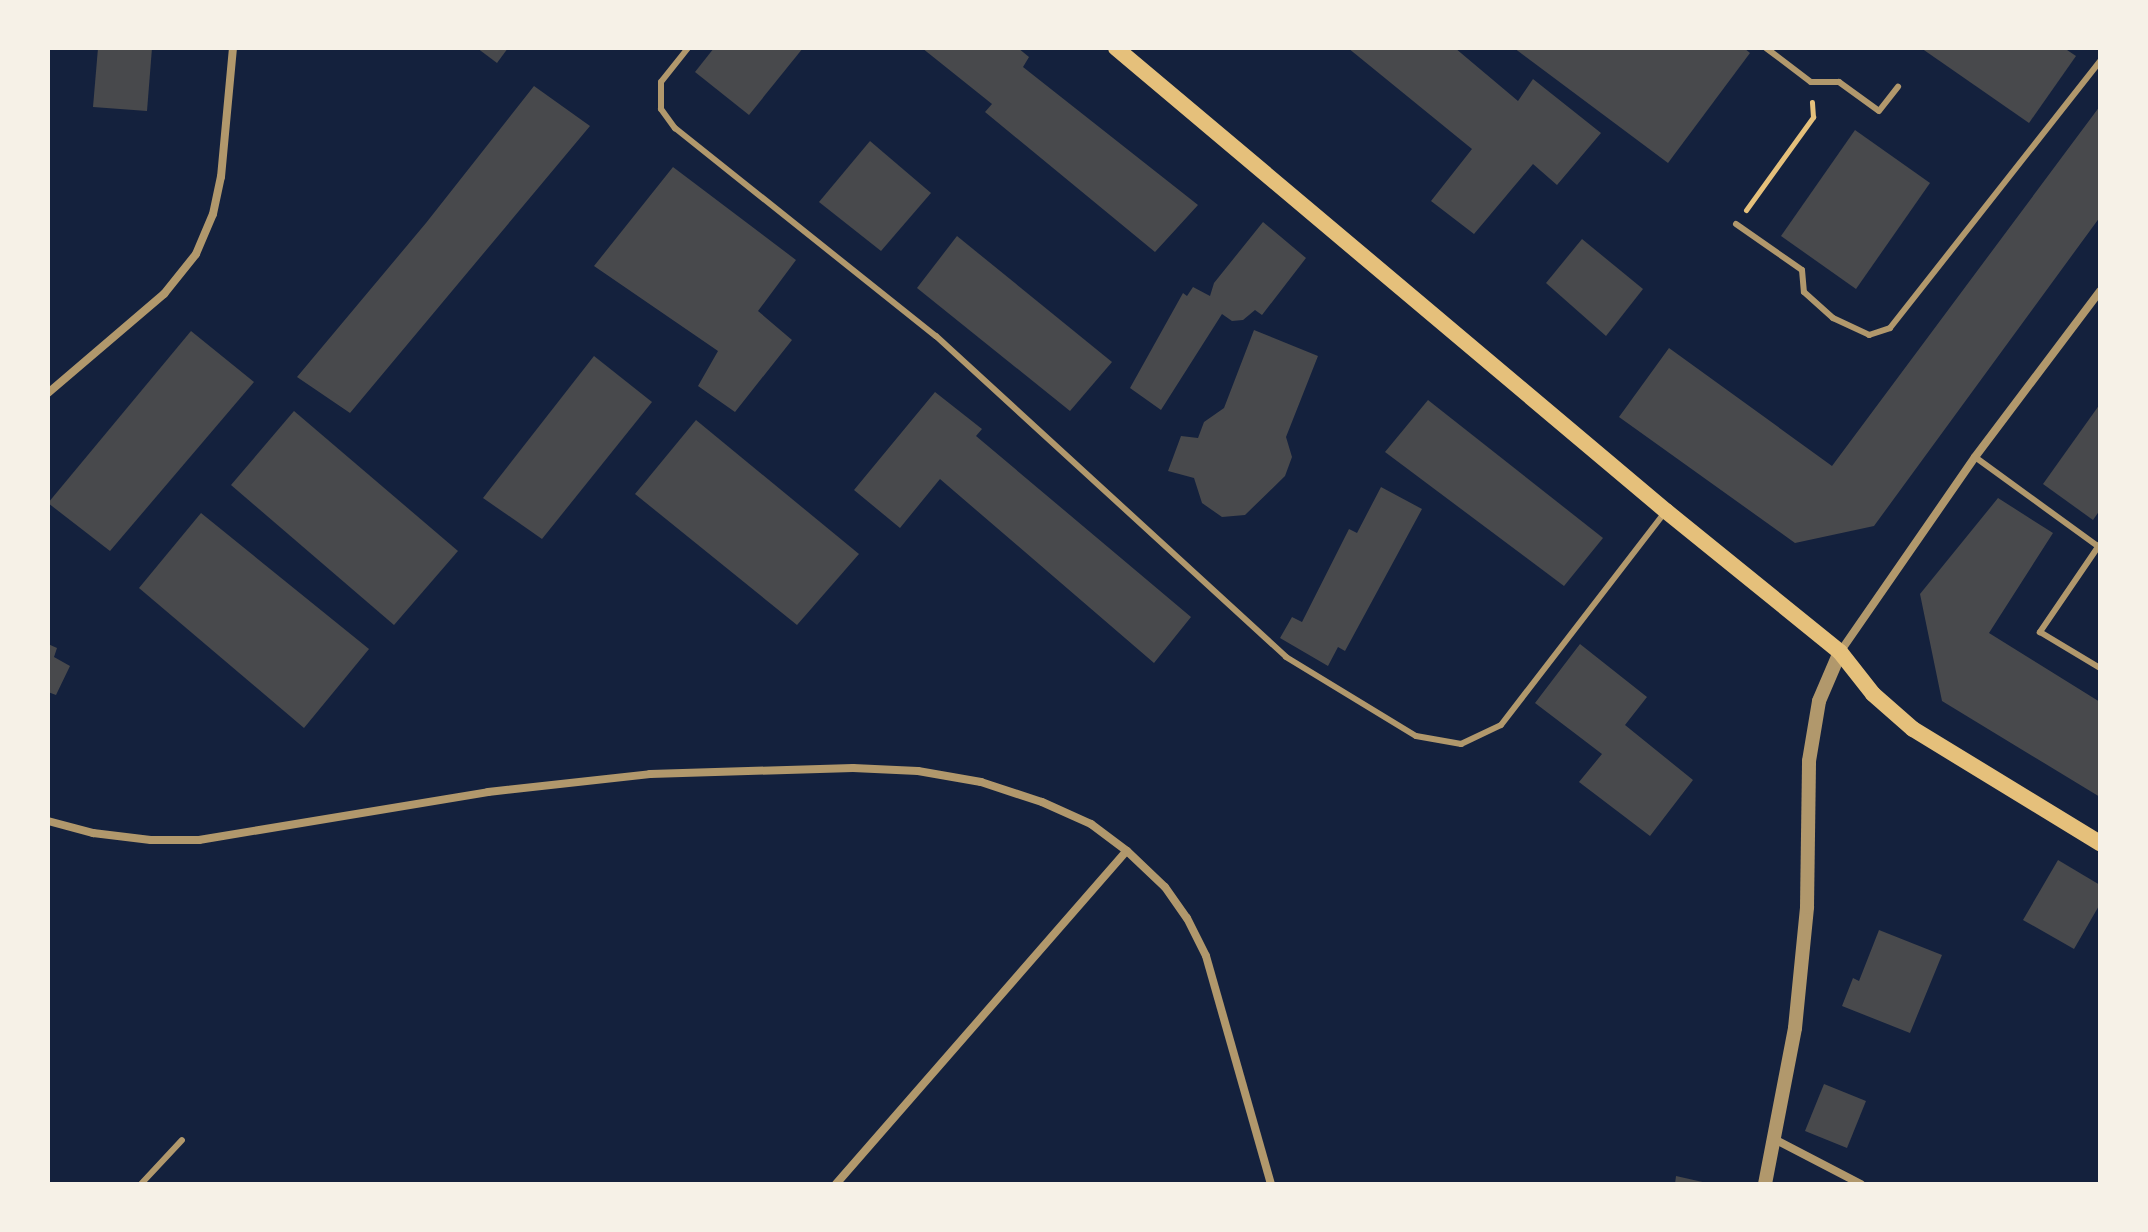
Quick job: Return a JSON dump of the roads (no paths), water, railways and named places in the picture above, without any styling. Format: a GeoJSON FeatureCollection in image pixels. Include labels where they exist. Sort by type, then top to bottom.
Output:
{"type":"FeatureCollection","features":[{"type":"Feature","properties":{"kind":"main road"},"geometry":{"type":"LineString","coordinates":[[1116,48],[1666,511],[1840,652],[1873,694],[1913,729],[2100,843]]}},
{"type":"Feature","properties":{"kind":"street"},"geometry":{"type":"LineString","coordinates":[[48,393],[164,294],[196,254],[213,214],[221,177],[233,48]]}},
{"type":"Feature","properties":{"kind":"street"},"geometry":{"type":"LineString","coordinates":[[1765,1184],[1776,1140],[1795,1028],[1807,907],[1809,761],[1819,701],[1840,652],[1975,457],[2100,291]]}},
{"type":"Feature","properties":{"kind":"street"},"geometry":{"type":"LineString","coordinates":[[48,821],[93,833],[151,840],[199,840],[488,792],[635,776],[853,768],[918,771],[981,782],[1042,802],[1091,824],[1127,851],[1187,918],[1206,956],[1271,1184]]}},
{"type":"Feature","properties":{"kind":"street"},"geometry":{"type":"LineString","coordinates":[[836,1184],[1127,851]]}},
{"type":"Feature","properties":{"kind":"street"},"geometry":{"type":"LineString","coordinates":[[1776,1140],[1861,1184]]}},
{"type":"Feature","properties":{"kind":"lane"},"geometry":{"type":"LineString","coordinates":[[688,48],[661,82],[661,109],[675,128],[936,336],[1286,657],[1416,736],[1461,744],[1501,725],[1666,511]]}},
{"type":"Feature","properties":{"kind":"lane"},"geometry":{"type":"LineString","coordinates":[[1766,48],[1811,82],[1839,82],[1879,111],[1898,87]]}},
{"type":"Feature","properties":{"kind":"lane"},"geometry":{"type":"LineString","coordinates":[[1736,224],[1802,270],[1804,292],[1833,318],[1869,335],[1890,328],[2100,61]]}},
{"type":"Feature","properties":{"kind":"lane"},"geometry":{"type":"LineString","coordinates":[[1975,457],[2099,546],[2040,632],[2100,668]]}},
{"type":"Feature","properties":{"kind":"lane"},"geometry":{"type":"LineString","coordinates":[[141,1184],[182,1140]]}}]}
